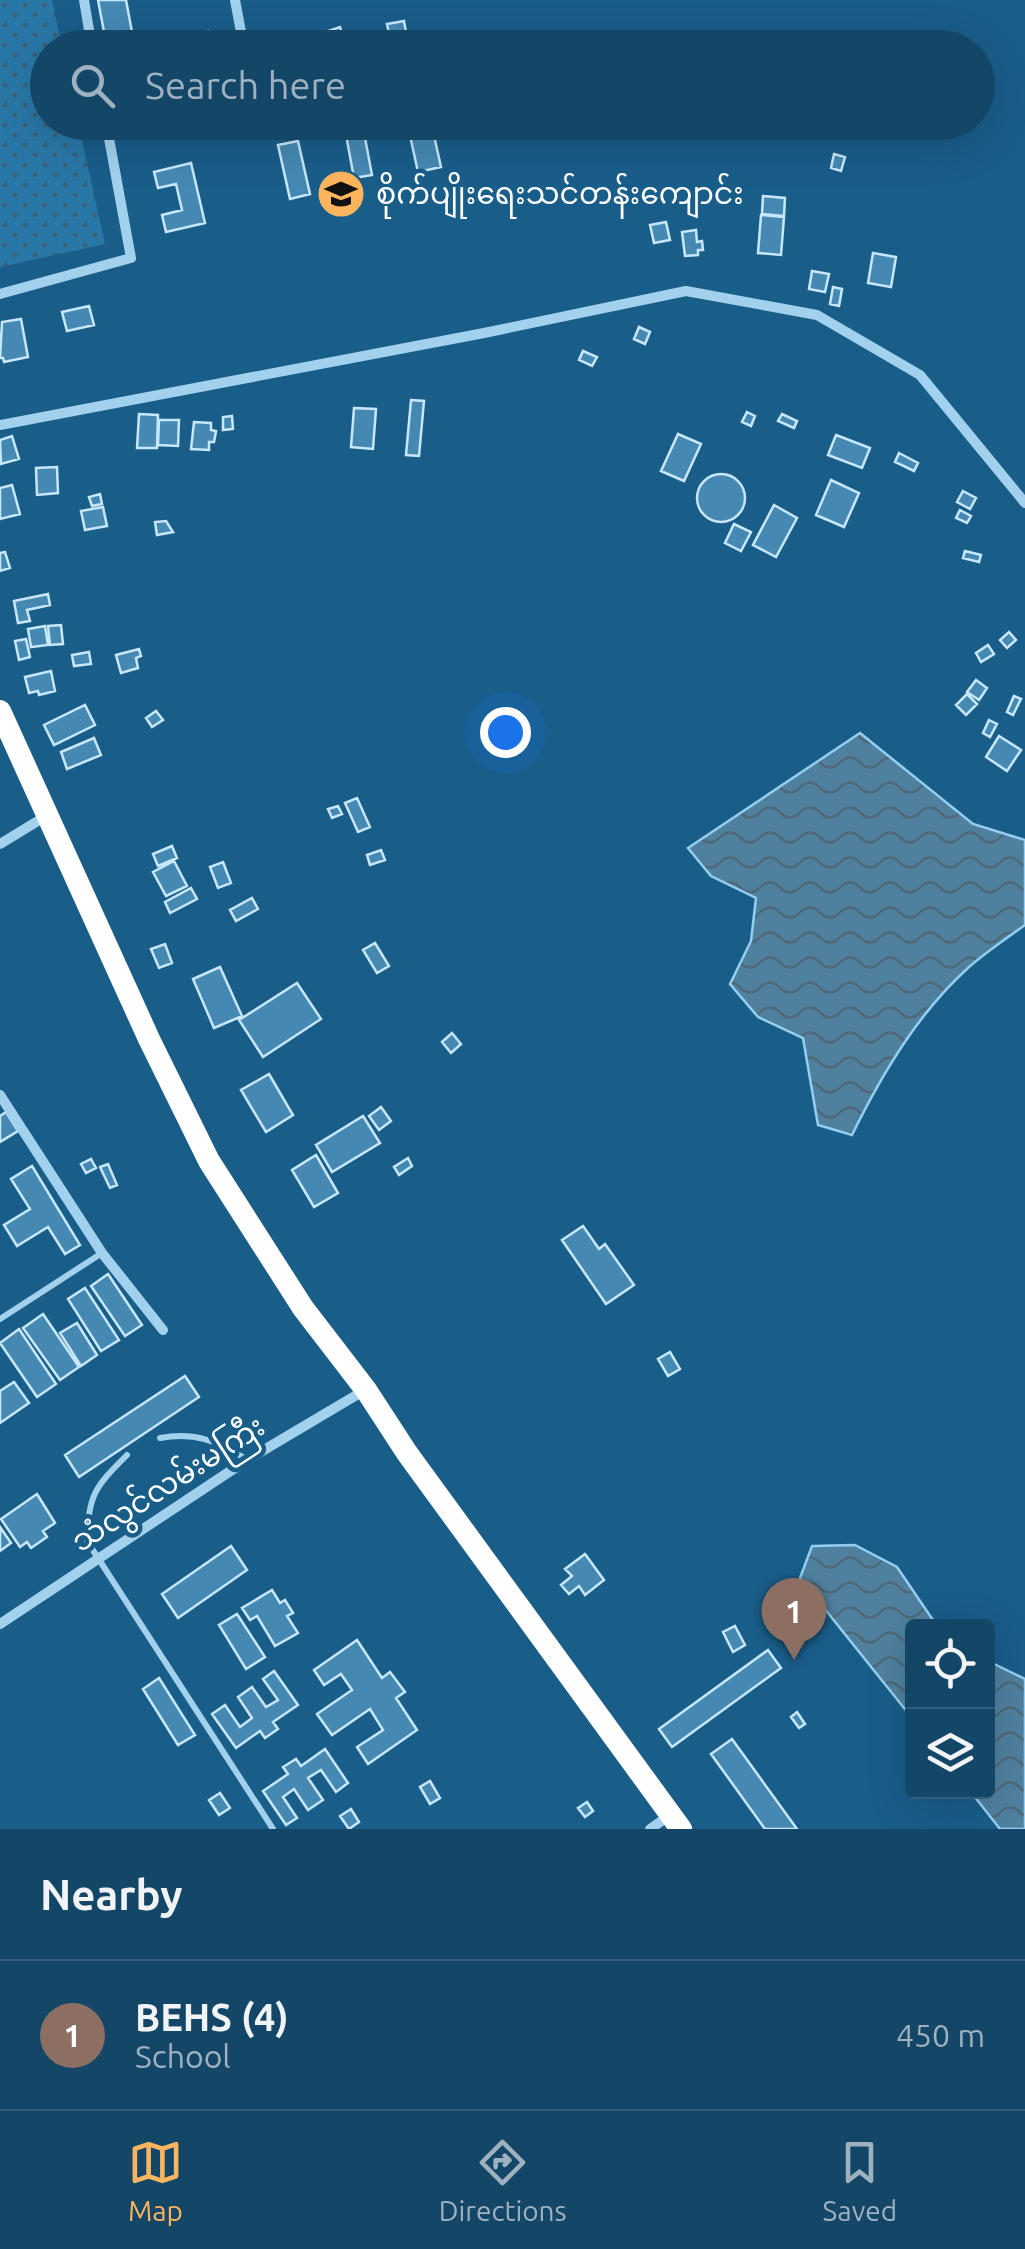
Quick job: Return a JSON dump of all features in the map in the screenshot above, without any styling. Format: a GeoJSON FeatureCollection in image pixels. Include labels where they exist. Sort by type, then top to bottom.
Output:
{"type":"FeatureCollection","features":[{"type":"Feature","properties":{"kind":"highway"},"geometry":{"type":"LineString","coordinates":[[0,711],[149,1039],[209,1161],[303,1308],[675,1822]]}},
{"type":"Feature","properties":{"kind":"street"},"geometry":{"type":"LineString","coordinates":[[84,0],[89,30]]}},
{"type":"Feature","properties":{"kind":"street"},"geometry":{"type":"LineString","coordinates":[[234,0],[240,30]]}},
{"type":"Feature","properties":{"kind":"street"},"geometry":{"type":"LineString","coordinates":[[0,294],[131,258],[109,140]]}},
{"type":"Feature","properties":{"kind":"street"},"geometry":{"type":"LineString","coordinates":[[0,425],[686,291],[817,315],[920,375],[1025,503]]}},
{"type":"Feature","properties":{"kind":"street"},"geometry":{"type":"LineString","coordinates":[[0,844],[49,814]]}},
{"type":"Feature","properties":{"kind":"street"},"geometry":{"type":"LineString","coordinates":[[0,1095],[102,1253],[163,1330]]}},
{"type":"Feature","properties":{"kind":"street","name":"သံလွင်လမ်းမကြီး"},"geometry":{"type":"LineString","coordinates":[[0,1624],[247,1460],[366,1390]]}},
{"type":"Feature","properties":{"kind":"street"},"geometry":{"type":"LineString","coordinates":[[650,1829],[675,1822]]}},
{"type":"Feature","properties":{"kind":"lane"},"geometry":{"type":"LineString","coordinates":[[0,1319],[102,1253]]}},
{"type":"Feature","properties":{"kind":"lane"},"geometry":{"type":"LineString","coordinates":[[160,1438],[184,1434],[226,1446],[247,1460]]}},
{"type":"Feature","properties":{"kind":"lane"},"geometry":{"type":"LineString","coordinates":[[127,1455],[96,1487],[88,1512],[87,1541],[273,1829]]}},
{"type":"Feature","properties":{"kind":"shaded area"},"geometry":{"type":"Polygon","coordinates":[[[0,0],[52,0],[58,30],[30,30],[30,140],[82,140],[105,244],[0,267],[0,0]]]}},
{"type":"Feature","properties":{"kind":"water"},"geometry":{"type":"Polygon","coordinates":[[[860,733],[973,824],[1025,840],[1025,925],[968,968],[933,1004],[889,1067],[852,1135],[818,1125],[803,1038],[758,1017],[730,984],[751,941],[756,898],[711,876],[688,848],[860,733]]]}},
{"type":"Feature","properties":{"kind":"water"},"geometry":{"type":"Polygon","coordinates":[[[855,1545],[897,1567],[932,1619],[905,1619],[905,1709],[800,1578],[812,1546],[855,1545]]]}},
{"type":"Feature","properties":{"kind":"water"},"geometry":{"type":"Polygon","coordinates":[[[995,1664],[1025,1679],[1025,1829],[1000,1829],[976,1799],[995,1799],[995,1664]]]}},
{"type":"Feature","properties":{"kind":"building"},"geometry":{"type":"Polygon","coordinates":[[[98,0],[126,0],[132,30],[104,30],[98,0]]]}},
{"type":"Feature","properties":{"kind":"building"},"geometry":{"type":"Polygon","coordinates":[[[404,21],[406,30],[388,30],[387,24],[404,21]]]}},
{"type":"Feature","properties":{"kind":"building"},"geometry":{"type":"Polygon","coordinates":[[[347,140],[365,140],[372,175],[354,178],[347,140]]]}},
{"type":"Feature","properties":{"kind":"building"},"geometry":{"type":"Polygon","coordinates":[[[411,140],[435,140],[441,167],[418,172],[411,140]]]}},
{"type":"Feature","properties":{"kind":"building"},"geometry":{"type":"Polygon","coordinates":[[[298,141],[310,194],[290,199],[278,145],[298,141]]]}},
{"type":"Feature","properties":{"kind":"building"},"geometry":{"type":"Polygon","coordinates":[[[834,154],[845,157],[841,171],[831,168],[834,154]]]}},
{"type":"Feature","properties":{"kind":"building"},"geometry":{"type":"Polygon","coordinates":[[[191,163],[205,223],[166,232],[162,215],[182,210],[176,184],[158,188],[154,172],[191,163]]]}},
{"type":"Feature","properties":{"kind":"building"},"geometry":{"type":"Polygon","coordinates":[[[763,196],[785,198],[784,216],[762,214],[763,196]]]}},
{"type":"Feature","properties":{"kind":"building"},"geometry":{"type":"Polygon","coordinates":[[[761,215],[784,217],[781,255],[758,253],[761,215]]]}},
{"type":"Feature","properties":{"kind":"building"},"geometry":{"type":"Polygon","coordinates":[[[666,222],[670,240],[654,243],[650,225],[666,222]]]}},
{"type":"Feature","properties":{"kind":"building"},"geometry":{"type":"Polygon","coordinates":[[[696,230],[697,242],[702,241],[703,250],[698,250],[698,255],[685,256],[682,232],[696,230]]]}},
{"type":"Feature","properties":{"kind":"building"},"geometry":{"type":"Polygon","coordinates":[[[873,253],[896,257],[891,287],[868,283],[873,253]]]}},
{"type":"Feature","properties":{"kind":"building"},"geometry":{"type":"Polygon","coordinates":[[[812,271],[829,274],[825,292],[809,289],[812,271]]]}},
{"type":"Feature","properties":{"kind":"building"},"geometry":{"type":"Polygon","coordinates":[[[833,287],[842,289],[839,306],[830,304],[833,287]]]}},
{"type":"Feature","properties":{"kind":"building"},"geometry":{"type":"Polygon","coordinates":[[[89,306],[94,325],[67,331],[62,312],[89,306]]]}},
{"type":"Feature","properties":{"kind":"building"},"geometry":{"type":"Polygon","coordinates":[[[21,319],[28,357],[4,362],[0,358],[2,322],[21,319]]]}},
{"type":"Feature","properties":{"kind":"building"},"geometry":{"type":"Polygon","coordinates":[[[639,327],[650,332],[645,344],[634,339],[639,327]]]}},
{"type":"Feature","properties":{"kind":"building"},"geometry":{"type":"Polygon","coordinates":[[[583,351],[597,357],[592,366],[579,360],[583,351]]]}},
{"type":"Feature","properties":{"kind":"building"},"geometry":{"type":"Polygon","coordinates":[[[411,400],[424,401],[419,456],[406,455],[411,400]]]}},
{"type":"Feature","properties":{"kind":"building"},"geometry":{"type":"Polygon","coordinates":[[[354,408],[376,409],[373,449],[351,447],[354,408]]]}},
{"type":"Feature","properties":{"kind":"building"},"geometry":{"type":"Polygon","coordinates":[[[747,412],[755,416],[751,426],[742,422],[747,412]]]}},
{"type":"Feature","properties":{"kind":"building"},"geometry":{"type":"Polygon","coordinates":[[[139,414],[158,415],[157,448],[137,448],[139,414]]]}},
{"type":"Feature","properties":{"kind":"building"},"geometry":{"type":"Polygon","coordinates":[[[782,414],[797,421],[794,428],[778,421],[782,414]]]}},
{"type":"Feature","properties":{"kind":"building"},"geometry":{"type":"Polygon","coordinates":[[[232,416],[233,429],[223,430],[223,417],[232,416]]]}},
{"type":"Feature","properties":{"kind":"building"},"geometry":{"type":"Polygon","coordinates":[[[159,420],[179,420],[178,446],[158,445],[159,420]]]}},
{"type":"Feature","properties":{"kind":"building"},"geometry":{"type":"Polygon","coordinates":[[[194,422],[211,423],[211,430],[216,431],[209,450],[191,449],[194,422]]]}},
{"type":"Feature","properties":{"kind":"building"},"geometry":{"type":"Polygon","coordinates":[[[678,434],[701,444],[684,481],[661,471],[678,434]]]}},
{"type":"Feature","properties":{"kind":"building"},"geometry":{"type":"Polygon","coordinates":[[[836,435],[870,448],[862,468],[828,455],[836,435]]]}},
{"type":"Feature","properties":{"kind":"building"},"geometry":{"type":"Polygon","coordinates":[[[12,436],[19,459],[1,464],[0,440],[12,436]]]}},
{"type":"Feature","properties":{"kind":"building"},"geometry":{"type":"Polygon","coordinates":[[[899,453],[918,463],[914,471],[895,462],[899,453]]]}},
{"type":"Feature","properties":{"kind":"building"},"geometry":{"type":"Polygon","coordinates":[[[57,467],[58,493],[37,495],[36,468],[57,467]]]}},
{"type":"Feature","properties":{"kind":"building"},"geometry":{"type":"Polygon","coordinates":[[[721,474],[738,481],[745,498],[738,515],[721,522],[704,515],[697,498],[704,481],[721,474]]]}},
{"type":"Feature","properties":{"kind":"building"},"geometry":{"type":"Polygon","coordinates":[[[831,480],[859,493],[844,527],[816,515],[831,480]]]}},
{"type":"Feature","properties":{"kind":"building"},"geometry":{"type":"Polygon","coordinates":[[[12,485],[20,514],[0,519],[0,488],[12,485]]]}},
{"type":"Feature","properties":{"kind":"building"},"geometry":{"type":"Polygon","coordinates":[[[963,491],[976,498],[970,509],[957,502],[963,491]]]}},
{"type":"Feature","properties":{"kind":"building"},"geometry":{"type":"Polygon","coordinates":[[[100,494],[102,504],[92,506],[89,497],[100,494]]]}},
{"type":"Feature","properties":{"kind":"building"},"geometry":{"type":"Polygon","coordinates":[[[774,505],[797,518],[776,557],[753,545],[774,505]]]}},
{"type":"Feature","properties":{"kind":"building"},"geometry":{"type":"Polygon","coordinates":[[[103,507],[107,526],[85,530],[81,511],[103,507]]]}},
{"type":"Feature","properties":{"kind":"building"},"geometry":{"type":"Polygon","coordinates":[[[960,510],[971,516],[967,523],[956,518],[960,510]]]}},
{"type":"Feature","properties":{"kind":"building"},"geometry":{"type":"Polygon","coordinates":[[[166,521],[173,532],[157,535],[155,522],[166,521]]]}},
{"type":"Feature","properties":{"kind":"building"},"geometry":{"type":"Polygon","coordinates":[[[734,524],[751,532],[741,551],[725,543],[734,524]]]}},
{"type":"Feature","properties":{"kind":"building"},"geometry":{"type":"Polygon","coordinates":[[[965,551],[981,555],[979,562],[963,558],[965,551]]]}},
{"type":"Feature","properties":{"kind":"building"},"geometry":{"type":"Polygon","coordinates":[[[5,552],[10,568],[0,571],[0,553],[5,552]]]}},
{"type":"Feature","properties":{"kind":"building"},"geometry":{"type":"Polygon","coordinates":[[[48,594],[50,605],[27,610],[30,621],[18,623],[14,601],[48,594]]]}},
{"type":"Feature","properties":{"kind":"building"},"geometry":{"type":"Polygon","coordinates":[[[61,625],[63,644],[50,645],[48,626],[61,625]]]}},
{"type":"Feature","properties":{"kind":"building"},"geometry":{"type":"Polygon","coordinates":[[[45,626],[48,645],[31,647],[28,629],[45,626]]]}},
{"type":"Feature","properties":{"kind":"building"},"geometry":{"type":"Polygon","coordinates":[[[1009,632],[1016,640],[1007,648],[1000,640],[1009,632]]]}},
{"type":"Feature","properties":{"kind":"building"},"geometry":{"type":"Polygon","coordinates":[[[26,639],[30,657],[19,660],[15,641],[26,639]]]}},
{"type":"Feature","properties":{"kind":"building"},"geometry":{"type":"Polygon","coordinates":[[[988,645],[994,654],[981,662],[976,653],[988,645]]]}},
{"type":"Feature","properties":{"kind":"building"},"geometry":{"type":"Polygon","coordinates":[[[139,649],[138,668],[121,673],[116,655],[139,649]]]}},
{"type":"Feature","properties":{"kind":"building"},"geometry":{"type":"Polygon","coordinates":[[[89,652],[91,664],[74,666],[72,655],[89,652]]]}},
{"type":"Feature","properties":{"kind":"building"},"geometry":{"type":"Polygon","coordinates":[[[51,671],[55,691],[29,693],[25,677],[51,671]]]}},
{"type":"Feature","properties":{"kind":"building"},"geometry":{"type":"Polygon","coordinates":[[[976,680],[987,688],[979,700],[967,692],[976,680]]]}},
{"type":"Feature","properties":{"kind":"building"},"geometry":{"type":"Polygon","coordinates":[[[967,694],[977,704],[966,715],[956,705],[967,694]]]}},
{"type":"Feature","properties":{"kind":"building"},"geometry":{"type":"Polygon","coordinates":[[[1014,696],[1021,699],[1013,715],[1007,712],[1014,696]]]}},
{"type":"Feature","properties":{"kind":"building"},"geometry":{"type":"Polygon","coordinates":[[[85,705],[95,725],[54,745],[44,725],[85,705]]]}},
{"type":"Feature","properties":{"kind":"building"},"geometry":{"type":"Polygon","coordinates":[[[156,711],[163,720],[152,727],[146,718],[156,711]]]}},
{"type":"Feature","properties":{"kind":"building"},"geometry":{"type":"Polygon","coordinates":[[[989,720],[997,724],[990,737],[983,733],[989,720]]]}},
{"type":"Feature","properties":{"kind":"building"},"geometry":{"type":"Polygon","coordinates":[[[999,736],[1021,750],[1007,771],[986,757],[999,736]]]}},
{"type":"Feature","properties":{"kind":"building"},"geometry":{"type":"Polygon","coordinates":[[[94,738],[101,755],[67,769],[61,752],[94,738]]]}},
{"type":"Feature","properties":{"kind":"building"},"geometry":{"type":"Polygon","coordinates":[[[357,798],[370,827],[358,832],[345,803],[357,798]]]}},
{"type":"Feature","properties":{"kind":"building"},"geometry":{"type":"Polygon","coordinates":[[[338,806],[342,814],[332,818],[328,809],[338,806]]]}},
{"type":"Feature","properties":{"kind":"building"},"geometry":{"type":"Polygon","coordinates":[[[172,846],[177,858],[158,866],[153,854],[172,846]]]}},
{"type":"Feature","properties":{"kind":"building"},"geometry":{"type":"Polygon","coordinates":[[[381,850],[385,860],[370,865],[367,855],[381,850]]]}},
{"type":"Feature","properties":{"kind":"building"},"geometry":{"type":"Polygon","coordinates":[[[174,861],[187,886],[166,896],[153,872],[174,861]]]}},
{"type":"Feature","properties":{"kind":"building"},"geometry":{"type":"Polygon","coordinates":[[[223,862],[231,883],[218,888],[210,867],[223,862]]]}},
{"type":"Feature","properties":{"kind":"building"},"geometry":{"type":"Polygon","coordinates":[[[191,888],[197,899],[170,913],[165,902],[191,888]]]}},
{"type":"Feature","properties":{"kind":"building"},"geometry":{"type":"Polygon","coordinates":[[[252,898],[258,909],[236,921],[230,910],[252,898]]]}},
{"type":"Feature","properties":{"kind":"building"},"geometry":{"type":"Polygon","coordinates":[[[375,943],[389,966],[377,973],[363,950],[375,943]]]}},
{"type":"Feature","properties":{"kind":"building"},"geometry":{"type":"Polygon","coordinates":[[[165,944],[172,963],[159,968],[151,949],[165,944]]]}},
{"type":"Feature","properties":{"kind":"building"},"geometry":{"type":"Polygon","coordinates":[[[220,967],[242,1016],[214,1028],[193,979],[220,967]]]}},
{"type":"Feature","properties":{"kind":"building"},"geometry":{"type":"Polygon","coordinates":[[[297,983],[321,1019],[263,1057],[239,1020],[297,983]]]}},
{"type":"Feature","properties":{"kind":"building"},"geometry":{"type":"Polygon","coordinates":[[[452,1033],[461,1044],[451,1053],[442,1042],[452,1033]]]}},
{"type":"Feature","properties":{"kind":"building"},"geometry":{"type":"Polygon","coordinates":[[[269,1074],[293,1115],[266,1132],[241,1090],[269,1074]]]}},
{"type":"Feature","properties":{"kind":"building"},"geometry":{"type":"Polygon","coordinates":[[[381,1107],[391,1121],[379,1130],[369,1116],[381,1107]]]}},
{"type":"Feature","properties":{"kind":"building"},"geometry":{"type":"Polygon","coordinates":[[[6,1112],[18,1131],[0,1142],[0,1116],[6,1112]]]}},
{"type":"Feature","properties":{"kind":"building"},"geometry":{"type":"Polygon","coordinates":[[[363,1116],[380,1143],[332,1172],[316,1145],[363,1116]]]}},
{"type":"Feature","properties":{"kind":"building"},"geometry":{"type":"Polygon","coordinates":[[[316,1155],[338,1193],[314,1207],[292,1170],[316,1155]]]}},
{"type":"Feature","properties":{"kind":"building"},"geometry":{"type":"Polygon","coordinates":[[[408,1158],[412,1166],[399,1175],[394,1167],[408,1158]]]}},
{"type":"Feature","properties":{"kind":"building"},"geometry":{"type":"Polygon","coordinates":[[[91,1159],[96,1168],[86,1173],[81,1164],[91,1159]]]}},
{"type":"Feature","properties":{"kind":"building"},"geometry":{"type":"Polygon","coordinates":[[[108,1164],[117,1185],[110,1188],[100,1167],[108,1164]]]}},
{"type":"Feature","properties":{"kind":"building"},"geometry":{"type":"Polygon","coordinates":[[[32,1166],[80,1245],[65,1254],[48,1227],[17,1246],[4,1225],[30,1209],[11,1179],[32,1166]]]}},
{"type":"Feature","properties":{"kind":"building"},"geometry":{"type":"Polygon","coordinates":[[[583,1226],[599,1249],[605,1244],[634,1285],[606,1304],[562,1240],[583,1226]]]}},
{"type":"Feature","properties":{"kind":"building"},"geometry":{"type":"Polygon","coordinates":[[[108,1274],[142,1325],[125,1336],[91,1286],[108,1274]]]}},
{"type":"Feature","properties":{"kind":"building"},"geometry":{"type":"Polygon","coordinates":[[[85,1288],[119,1340],[101,1351],[68,1299],[85,1288]]]}},
{"type":"Feature","properties":{"kind":"building"},"geometry":{"type":"Polygon","coordinates":[[[43,1314],[79,1367],[60,1380],[23,1328],[43,1314]]]}},
{"type":"Feature","properties":{"kind":"building"},"geometry":{"type":"Polygon","coordinates":[[[77,1323],[97,1355],[81,1366],[60,1333],[77,1323]]]}},
{"type":"Feature","properties":{"kind":"building"},"geometry":{"type":"Polygon","coordinates":[[[19,1329],[56,1384],[37,1397],[0,1343],[19,1329]]]}},
{"type":"Feature","properties":{"kind":"building"},"geometry":{"type":"Polygon","coordinates":[[[670,1352],[680,1369],[668,1376],[658,1359],[670,1352]]]}},
{"type":"Feature","properties":{"kind":"building"},"geometry":{"type":"Polygon","coordinates":[[[185,1376],[199,1397],[79,1477],[65,1455],[185,1376]]]}},
{"type":"Feature","properties":{"kind":"building"},"geometry":{"type":"Polygon","coordinates":[[[14,1382],[29,1403],[0,1423],[0,1391],[14,1382]]]}},
{"type":"Feature","properties":{"kind":"building"},"geometry":{"type":"Polygon","coordinates":[[[37,1494],[55,1523],[43,1531],[47,1537],[31,1548],[27,1542],[20,1547],[1,1519],[37,1494]]]}},
{"type":"Feature","properties":{"kind":"building"},"geometry":{"type":"Polygon","coordinates":[[[0,1527],[11,1543],[0,1551],[0,1527]]]}},
{"type":"Feature","properties":{"kind":"building"},"geometry":{"type":"Polygon","coordinates":[[[231,1546],[247,1570],[178,1618],[162,1594],[231,1546]]]}},
{"type":"Feature","properties":{"kind":"building"},"geometry":{"type":"Polygon","coordinates":[[[585,1554],[604,1580],[585,1595],[579,1586],[569,1594],[561,1585],[572,1576],[565,1569],[585,1554]]]}},
{"type":"Feature","properties":{"kind":"building"},"geometry":{"type":"Polygon","coordinates":[[[272,1590],[293,1613],[287,1616],[298,1633],[275,1646],[257,1616],[250,1620],[242,1608],[272,1590]]]}},
{"type":"Feature","properties":{"kind":"building"},"geometry":{"type":"Polygon","coordinates":[[[237,1614],[265,1657],[246,1669],[219,1625],[237,1614]]]}},
{"type":"Feature","properties":{"kind":"building"},"geometry":{"type":"Polygon","coordinates":[[[735,1626],[745,1645],[733,1652],[723,1632],[735,1626]]]}},
{"type":"Feature","properties":{"kind":"building"},"geometry":{"type":"Polygon","coordinates":[[[357,1640],[382,1678],[390,1672],[405,1692],[396,1698],[417,1730],[368,1764],[357,1747],[383,1730],[370,1709],[332,1735],[317,1714],[352,1690],[341,1674],[324,1685],[314,1670],[357,1640]]]}},
{"type":"Feature","properties":{"kind":"building"},"geometry":{"type":"Polygon","coordinates":[[[768,1650],[781,1668],[672,1747],[659,1729],[768,1650]]]}},
{"type":"Feature","properties":{"kind":"building"},"geometry":{"type":"Polygon","coordinates":[[[274,1671],[298,1705],[273,1722],[278,1729],[265,1738],[260,1731],[236,1748],[212,1714],[225,1705],[240,1727],[252,1718],[238,1697],[252,1687],[266,1707],[278,1700],[263,1679],[274,1671]]]}},
{"type":"Feature","properties":{"kind":"building"},"geometry":{"type":"Polygon","coordinates":[[[159,1678],[195,1735],[178,1745],[143,1689],[159,1678]]]}},
{"type":"Feature","properties":{"kind":"building"},"geometry":{"type":"Polygon","coordinates":[[[797,1712],[805,1724],[799,1728],[791,1717],[797,1712]]]}},
{"type":"Feature","properties":{"kind":"building"},"geometry":{"type":"Polygon","coordinates":[[[732,1739],[797,1829],[765,1829],[711,1754],[732,1739]]]}},
{"type":"Feature","properties":{"kind":"building"},"geometry":{"type":"Polygon","coordinates":[[[325,1749],[348,1783],[336,1792],[321,1770],[308,1778],[323,1800],[308,1810],[294,1789],[283,1797],[297,1818],[286,1825],[263,1791],[288,1774],[283,1767],[296,1759],[301,1766],[325,1749]]]}},
{"type":"Feature","properties":{"kind":"building"},"geometry":{"type":"Polygon","coordinates":[[[430,1781],[440,1798],[430,1804],[420,1787],[430,1781]]]}},
{"type":"Feature","properties":{"kind":"building"},"geometry":{"type":"Polygon","coordinates":[[[220,1793],[230,1808],[219,1815],[209,1800],[220,1793]]]}},
{"type":"Feature","properties":{"kind":"building"},"geometry":{"type":"Polygon","coordinates":[[[587,1802],[593,1811],[585,1817],[578,1808],[587,1802]]]}},
{"type":"Feature","properties":{"kind":"building"},"geometry":{"type":"Polygon","coordinates":[[[351,1809],[359,1822],[349,1829],[340,1816],[351,1809]]]}},
{"type":"Feature","properties":{"kind":"place","name":"စိုက်ပျိုးရေးသင်တန်းကျောင်း"},"geometry":{"type":"Point","coordinates":[341,194]}},
{"type":"Feature","properties":{"kind":"place","name":"BEHS (4)"},"geometry":{"type":"Point","coordinates":[794,1660]}}]}
